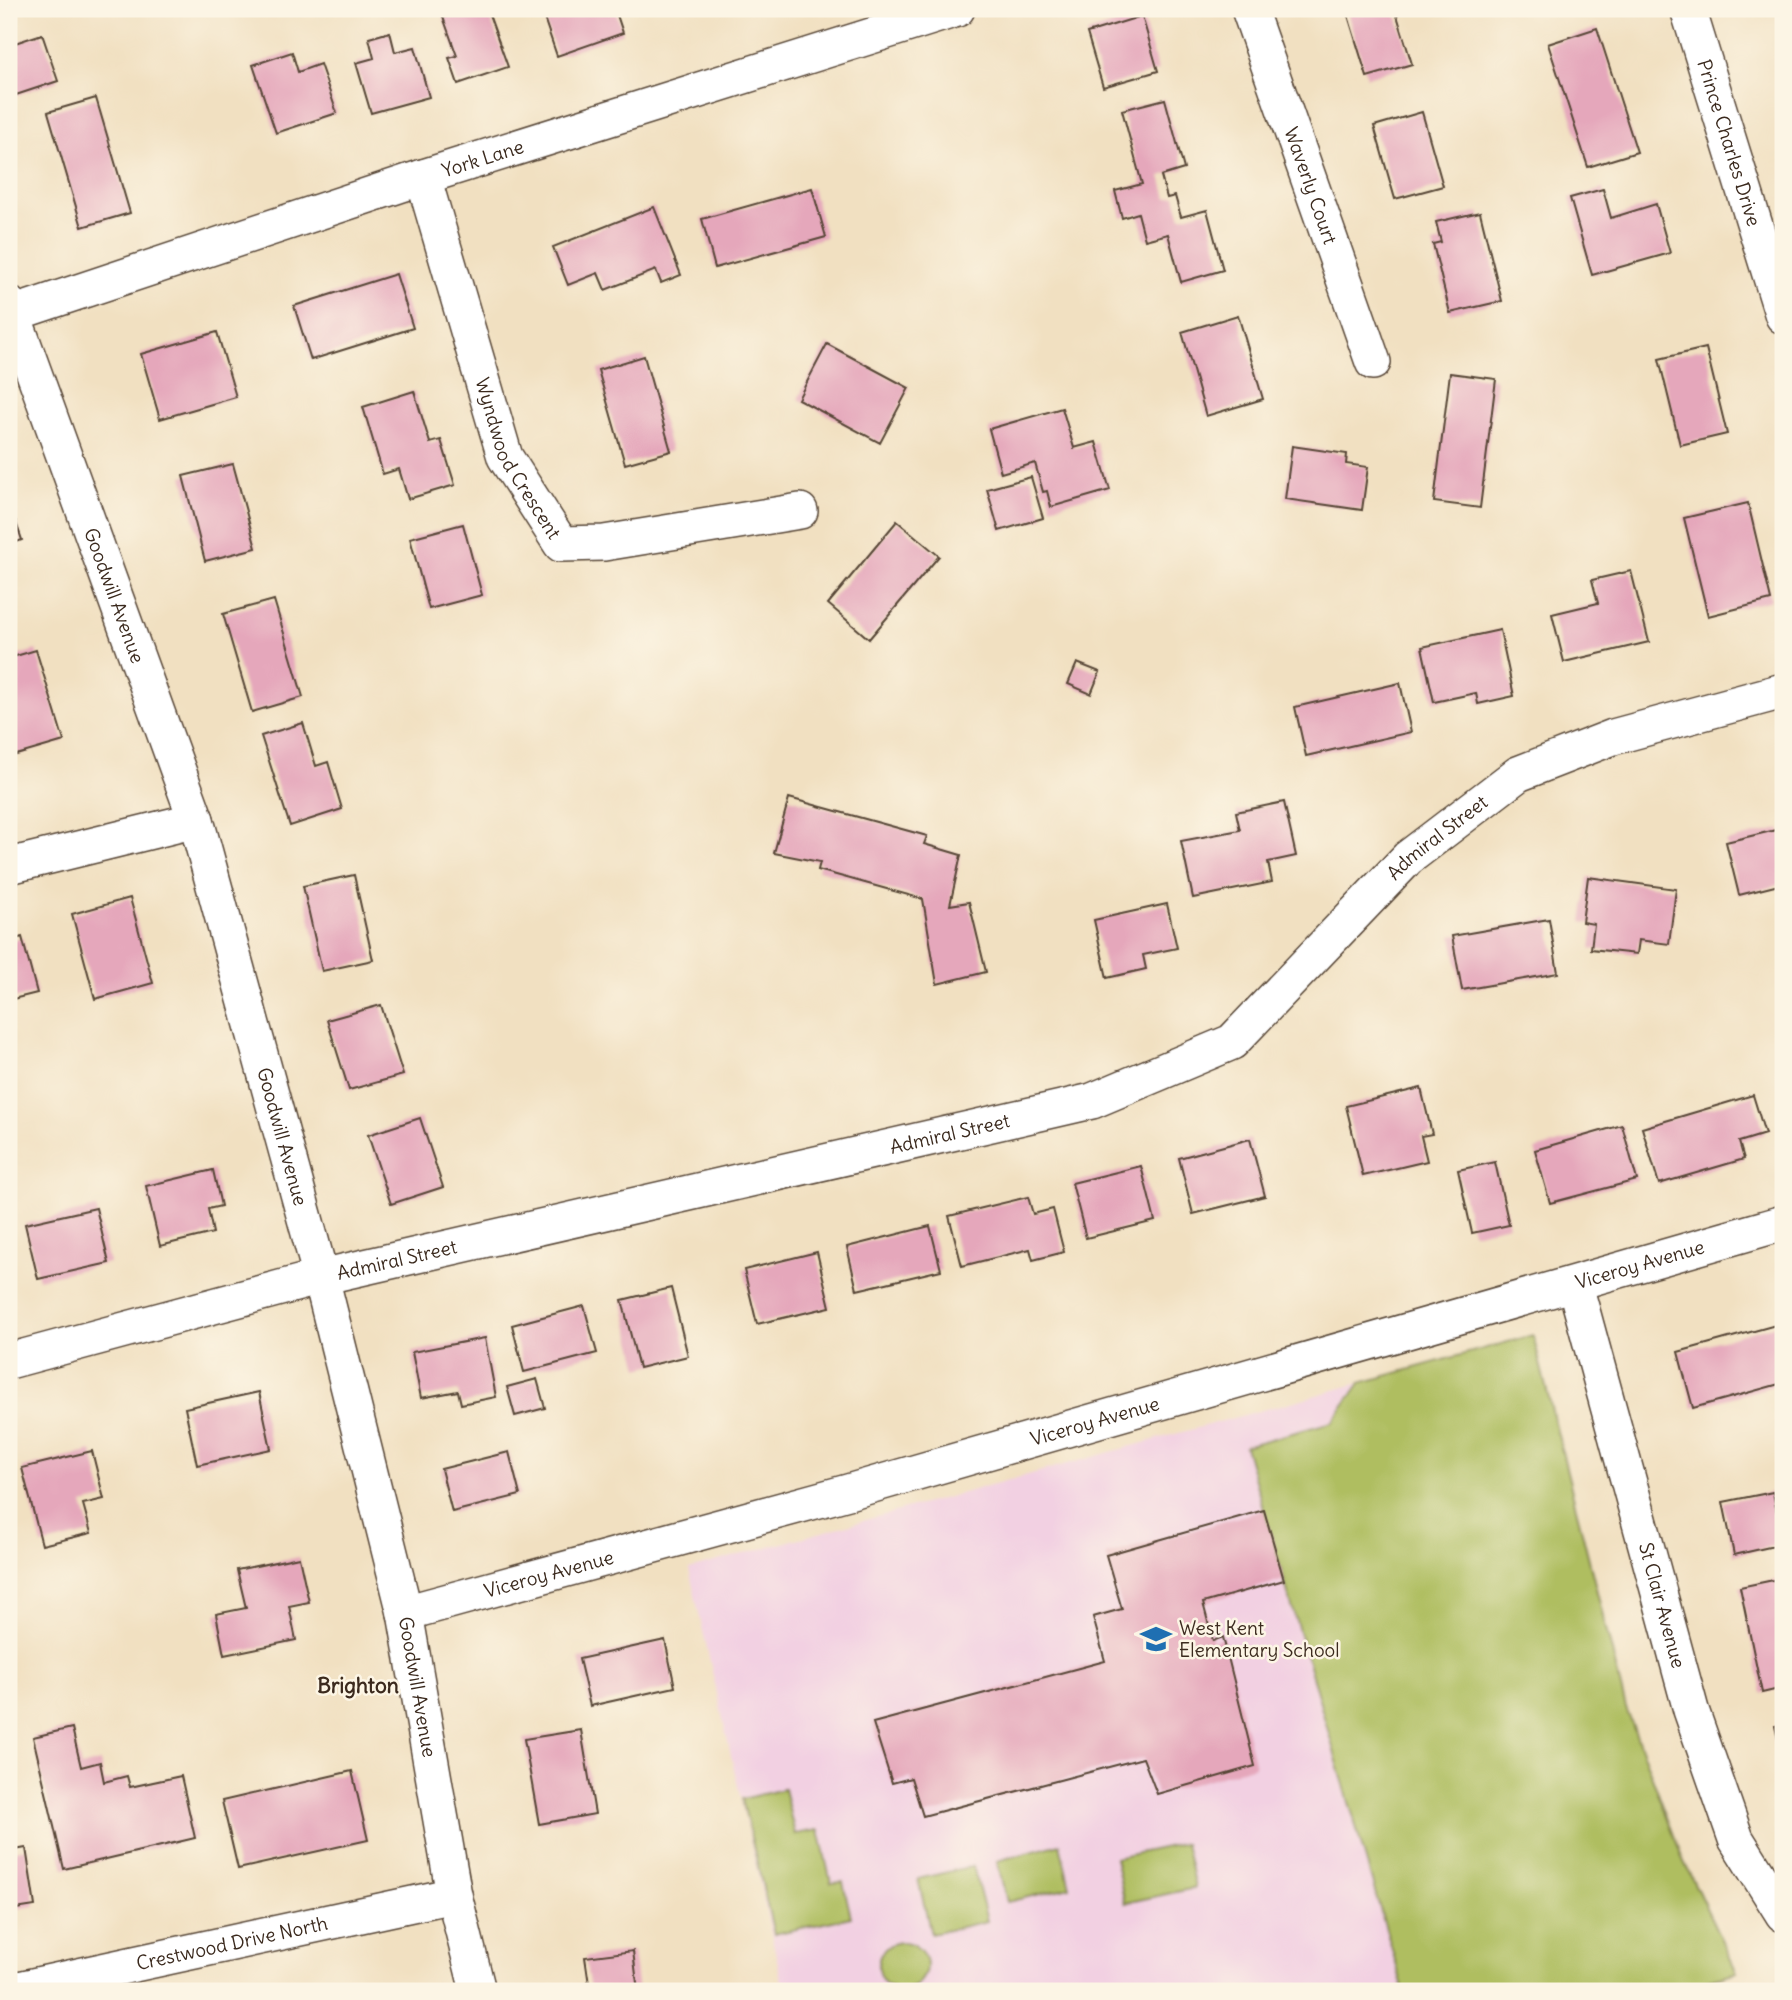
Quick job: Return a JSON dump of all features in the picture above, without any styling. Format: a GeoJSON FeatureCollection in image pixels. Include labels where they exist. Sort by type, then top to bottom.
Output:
{"type":"FeatureCollection","features":[{"type":"Feature","properties":{"kind":"street","name":"York Lane"},"geometry":{"type":"LineString","coordinates":[[10,311],[423,177],[957,9]]}},
{"type":"Feature","properties":{"kind":"street","name":"Waverly Court"},"geometry":{"type":"LineString","coordinates":[[1249,9],[1373,362]]}},
{"type":"Feature","properties":{"kind":"street","name":"Prince Charles Drive"},"geometry":{"type":"LineString","coordinates":[[1688,9],[1783,316]]}},
{"type":"Feature","properties":{"kind":"street","name":"Wyndwood Crescent"},"geometry":{"type":"LineString","coordinates":[[423,177],[505,457],[561,544],[604,543],[800,511]]}},
{"type":"Feature","properties":{"kind":"street","name":"Goodwill Avenue"},"geometry":{"type":"LineString","coordinates":[[10,311],[196,820],[321,1277],[405,1613],[454,1895],[478,1991]]}},
{"type":"Feature","properties":{"kind":"street","name":"Admiral Street"},"geometry":{"type":"LineString","coordinates":[[9,1361],[321,1277],[1092,1101],[1231,1042],[1408,858],[1518,775],[1612,737],[1783,691]]}},
{"type":"Feature","properties":{"kind":"street"},"geometry":{"type":"LineString","coordinates":[[9,866],[196,820]]}},
{"type":"Feature","properties":{"kind":"street","name":"Viceroy Avenue"},"geometry":{"type":"LineString","coordinates":[[405,1613],[848,1492],[1783,1223]]}},
{"type":"Feature","properties":{"kind":"street","name":"St Clair Avenue"},"geometry":{"type":"LineString","coordinates":[[1575,1284],[1691,1710],[1736,1839],[1783,1914]]}},
{"type":"Feature","properties":{"kind":"street","name":"Crestwood Drive North"},"geometry":{"type":"LineString","coordinates":[[9,1991],[454,1895]]}},
{"type":"Feature","properties":{"kind":"shaded area","name":"West Kent Elementary School"},"geometry":{"type":"Polygon","coordinates":[[[1533,1335],[1626,1708],[1684,1862],[1737,1972],[1670,1991],[784,1991],[689,1569],[1533,1335]]]}},
{"type":"Feature","properties":{"kind":"green space"},"geometry":{"type":"Polygon","coordinates":[[[1533,1335],[1626,1708],[1684,1862],[1737,1972],[1670,1991],[1404,1991],[1245,1446],[1332,1422],[1360,1383],[1533,1335]]]}},
{"type":"Feature","properties":{"kind":"green space"},"geometry":{"type":"Polygon","coordinates":[[[784,1789],[795,1834],[819,1830],[831,1883],[843,1882],[851,1917],[774,1934],[742,1799],[784,1789]]]}},
{"type":"Feature","properties":{"kind":"green space"},"geometry":{"type":"Polygon","coordinates":[[[1185,1843],[1195,1888],[1125,1903],[1115,1858],[1185,1843]]]}},
{"type":"Feature","properties":{"kind":"green space"},"geometry":{"type":"Polygon","coordinates":[[[1060,1844],[1070,1887],[1007,1902],[997,1861],[1060,1844]]]}},
{"type":"Feature","properties":{"kind":"green space"},"geometry":{"type":"Polygon","coordinates":[[[973,1866],[987,1921],[931,1934],[918,1879],[973,1866]]]}},
{"type":"Feature","properties":{"kind":"green space"},"geometry":{"type":"Polygon","coordinates":[[[902,1942],[911,1943],[919,1949],[925,1957],[925,1975],[919,1983],[911,1989],[902,1990],[893,1989],[885,1983],[879,1975],[878,1966],[879,1957],[885,1949],[893,1943],[902,1942]]]}},
{"type":"Feature","properties":{"kind":"building"},"geometry":{"type":"Polygon","coordinates":[[[467,9],[487,9],[508,67],[458,84],[449,58],[457,56],[443,17],[467,9]]]}},
{"type":"Feature","properties":{"kind":"building"},"geometry":{"type":"Polygon","coordinates":[[[541,9],[615,9],[623,33],[557,56],[541,9]]]}},
{"type":"Feature","properties":{"kind":"building"},"geometry":{"type":"Polygon","coordinates":[[[1346,9],[1395,9],[1412,64],[1367,77],[1346,9]]]}},
{"type":"Feature","properties":{"kind":"building"},"geometry":{"type":"Polygon","coordinates":[[[1142,16],[1158,71],[1103,87],[1087,33],[1142,16]]]}},
{"type":"Feature","properties":{"kind":"building"},"geometry":{"type":"Polygon","coordinates":[[[1597,28],[1637,152],[1588,167],[1548,44],[1597,28]]]}},
{"type":"Feature","properties":{"kind":"building"},"geometry":{"type":"Polygon","coordinates":[[[390,32],[395,52],[415,47],[429,97],[371,113],[356,63],[374,58],[369,38],[390,32]]]}},
{"type":"Feature","properties":{"kind":"building"},"geometry":{"type":"Polygon","coordinates":[[[42,34],[58,81],[16,95],[9,74],[9,45],[42,34]]]}},
{"type":"Feature","properties":{"kind":"building"},"geometry":{"type":"Polygon","coordinates":[[[292,52],[298,72],[320,64],[337,113],[276,133],[253,65],[292,52]]]}},
{"type":"Feature","properties":{"kind":"building"},"geometry":{"type":"Polygon","coordinates":[[[96,98],[130,213],[82,227],[48,112],[96,98]]]}},
{"type":"Feature","properties":{"kind":"building"},"geometry":{"type":"Polygon","coordinates":[[[1165,99],[1184,169],[1161,176],[1167,198],[1175,196],[1181,217],[1207,210],[1223,270],[1181,282],[1168,234],[1145,240],[1138,213],[1122,218],[1115,191],[1142,184],[1122,110],[1165,99]]]}},
{"type":"Feature","properties":{"kind":"building"},"geometry":{"type":"Polygon","coordinates":[[[1422,112],[1443,186],[1395,199],[1374,126],[1422,112]]]}},
{"type":"Feature","properties":{"kind":"building"},"geometry":{"type":"Polygon","coordinates":[[[812,188],[826,237],[715,268],[702,219],[812,188]]]}},
{"type":"Feature","properties":{"kind":"building"},"geometry":{"type":"Polygon","coordinates":[[[1603,189],[1611,218],[1656,204],[1670,253],[1592,275],[1570,198],[1603,189]]]}},
{"type":"Feature","properties":{"kind":"building"},"geometry":{"type":"Polygon","coordinates":[[[654,207],[681,275],[661,283],[656,270],[605,290],[598,273],[568,285],[553,247],[654,207]]]}},
{"type":"Feature","properties":{"kind":"building"},"geometry":{"type":"Polygon","coordinates":[[[1480,212],[1502,301],[1450,313],[1433,244],[1441,242],[1436,222],[1480,212]]]}},
{"type":"Feature","properties":{"kind":"building"},"geometry":{"type":"Polygon","coordinates":[[[396,274],[413,328],[311,360],[294,306],[396,274]]]}},
{"type":"Feature","properties":{"kind":"building"},"geometry":{"type":"Polygon","coordinates":[[[1238,315],[1263,399],[1206,416],[1182,332],[1238,315]]]}},
{"type":"Feature","properties":{"kind":"building"},"geometry":{"type":"Polygon","coordinates":[[[217,332],[236,397],[160,419],[141,354],[217,332]]]}},
{"type":"Feature","properties":{"kind":"building"},"geometry":{"type":"Polygon","coordinates":[[[827,344],[909,388],[880,443],[798,399],[827,344]]]}},
{"type":"Feature","properties":{"kind":"building"},"geometry":{"type":"Polygon","coordinates":[[[1706,348],[1727,434],[1680,445],[1659,359],[1706,348]]]}},
{"type":"Feature","properties":{"kind":"building"},"geometry":{"type":"Polygon","coordinates":[[[644,356],[671,451],[625,464],[598,370],[644,356]]]}},
{"type":"Feature","properties":{"kind":"building"},"geometry":{"type":"Polygon","coordinates":[[[1450,373],[1496,379],[1480,508],[1434,502],[1450,373]]]}},
{"type":"Feature","properties":{"kind":"building"},"geometry":{"type":"Polygon","coordinates":[[[414,391],[430,443],[441,440],[455,485],[408,499],[399,469],[383,474],[363,407],[414,391]]]}},
{"type":"Feature","properties":{"kind":"building"},"geometry":{"type":"Polygon","coordinates":[[[1062,408],[1074,448],[1096,442],[1110,490],[1051,507],[1047,491],[1043,492],[1035,463],[1001,473],[989,429],[1062,408]]]}},
{"type":"Feature","properties":{"kind":"building"},"geometry":{"type":"Polygon","coordinates":[[[1292,446],[1347,454],[1346,464],[1368,467],[1362,510],[1285,499],[1292,446]]]}},
{"type":"Feature","properties":{"kind":"building"},"geometry":{"type":"Polygon","coordinates":[[[233,464],[256,548],[205,561],[183,476],[233,464]]]}},
{"type":"Feature","properties":{"kind":"building"},"geometry":{"type":"Polygon","coordinates":[[[1031,477],[1043,518],[999,531],[987,489],[1031,477]]]}},
{"type":"Feature","properties":{"kind":"building"},"geometry":{"type":"Polygon","coordinates":[[[9,502],[22,540],[9,545],[9,502]]]}},
{"type":"Feature","properties":{"kind":"building"},"geometry":{"type":"Polygon","coordinates":[[[1748,503],[1771,600],[1708,616],[1684,518],[1748,503]]]}},
{"type":"Feature","properties":{"kind":"building"},"geometry":{"type":"Polygon","coordinates":[[[897,521],[939,556],[869,639],[828,604],[897,521]]]}},
{"type":"Feature","properties":{"kind":"building"},"geometry":{"type":"Polygon","coordinates":[[[463,524],[482,595],[429,609],[410,538],[463,524]]]}},
{"type":"Feature","properties":{"kind":"building"},"geometry":{"type":"Polygon","coordinates":[[[1631,571],[1649,642],[1564,662],[1552,614],[1598,603],[1592,580],[1631,571]]]}},
{"type":"Feature","properties":{"kind":"building"},"geometry":{"type":"Polygon","coordinates":[[[274,600],[303,697],[252,712],[223,614],[274,600]]]}},
{"type":"Feature","properties":{"kind":"building"},"geometry":{"type":"Polygon","coordinates":[[[1500,630],[1514,696],[1478,704],[1476,693],[1434,702],[1422,647],[1500,630]]]}},
{"type":"Feature","properties":{"kind":"building"},"geometry":{"type":"Polygon","coordinates":[[[36,650],[64,741],[13,756],[9,741],[9,658],[36,650]]]}},
{"type":"Feature","properties":{"kind":"building"},"geometry":{"type":"Polygon","coordinates":[[[1077,663],[1100,672],[1091,694],[1068,684],[1077,663]]]}},
{"type":"Feature","properties":{"kind":"building"},"geometry":{"type":"Polygon","coordinates":[[[1400,683],[1411,732],[1306,756],[1295,707],[1400,683]]]}},
{"type":"Feature","properties":{"kind":"building"},"geometry":{"type":"Polygon","coordinates":[[[303,723],[316,766],[328,762],[342,809],[290,826],[261,736],[303,723]]]}},
{"type":"Feature","properties":{"kind":"building"},"geometry":{"type":"Polygon","coordinates":[[[789,798],[927,836],[924,844],[961,855],[950,905],[969,902],[986,972],[937,984],[923,899],[818,870],[820,862],[774,853],[789,798]]]}},
{"type":"Feature","properties":{"kind":"building"},"geometry":{"type":"Polygon","coordinates":[[[1284,802],[1296,856],[1268,862],[1272,882],[1193,898],[1181,841],[1240,830],[1236,812],[1284,802]]]}},
{"type":"Feature","properties":{"kind":"building"},"geometry":{"type":"Polygon","coordinates":[[[1780,829],[1783,840],[1783,884],[1739,895],[1726,842],[1780,829]]]}},
{"type":"Feature","properties":{"kind":"building"},"geometry":{"type":"Polygon","coordinates":[[[354,875],[373,960],[322,971],[303,886],[354,875]]]}},
{"type":"Feature","properties":{"kind":"building"},"geometry":{"type":"Polygon","coordinates":[[[1588,877],[1676,889],[1669,944],[1639,940],[1637,954],[1591,949],[1594,924],[1582,922],[1588,877]]]}},
{"type":"Feature","properties":{"kind":"building"},"geometry":{"type":"Polygon","coordinates":[[[130,898],[153,983],[95,999],[72,914],[130,898]]]}},
{"type":"Feature","properties":{"kind":"building"},"geometry":{"type":"Polygon","coordinates":[[[1167,904],[1177,948],[1143,955],[1146,969],[1107,978],[1094,920],[1167,904]]]}},
{"type":"Feature","properties":{"kind":"building"},"geometry":{"type":"Polygon","coordinates":[[[1549,919],[1558,973],[1462,990],[1452,936],[1549,919]]]}},
{"type":"Feature","properties":{"kind":"building"},"geometry":{"type":"Polygon","coordinates":[[[22,937],[37,993],[9,1000],[9,941],[22,937]]]}},
{"type":"Feature","properties":{"kind":"building"},"geometry":{"type":"Polygon","coordinates":[[[381,1005],[403,1075],[349,1090],[327,1020],[381,1005]]]}},
{"type":"Feature","properties":{"kind":"building"},"geometry":{"type":"Polygon","coordinates":[[[1421,1088],[1432,1134],[1421,1136],[1427,1161],[1363,1176],[1346,1106],[1421,1088]]]}},
{"type":"Feature","properties":{"kind":"building"},"geometry":{"type":"Polygon","coordinates":[[[1753,1095],[1765,1134],[1739,1142],[1744,1159],[1659,1184],[1642,1128],[1753,1095]]]}},
{"type":"Feature","properties":{"kind":"building"},"geometry":{"type":"Polygon","coordinates":[[[420,1118],[443,1187],[391,1204],[368,1135],[420,1118]]]}},
{"type":"Feature","properties":{"kind":"building"},"geometry":{"type":"Polygon","coordinates":[[[1622,1125],[1637,1180],[1550,1203],[1535,1150],[1622,1125]]]}},
{"type":"Feature","properties":{"kind":"building"},"geometry":{"type":"Polygon","coordinates":[[[1250,1139],[1265,1196],[1193,1214],[1179,1158],[1250,1139]]]}},
{"type":"Feature","properties":{"kind":"building"},"geometry":{"type":"Polygon","coordinates":[[[1495,1162],[1509,1225],[1472,1233],[1458,1170],[1495,1162]]]}},
{"type":"Feature","properties":{"kind":"building"},"geometry":{"type":"Polygon","coordinates":[[[1141,1166],[1155,1221],[1086,1238],[1072,1183],[1141,1166]]]}},
{"type":"Feature","properties":{"kind":"building"},"geometry":{"type":"Polygon","coordinates":[[[213,1170],[221,1206],[208,1209],[213,1233],[160,1246],[146,1186],[213,1170]]]}},
{"type":"Feature","properties":{"kind":"building"},"geometry":{"type":"Polygon","coordinates":[[[1028,1197],[1033,1214],[1053,1209],[1064,1252],[1033,1260],[1030,1249],[962,1266],[949,1216],[1028,1197]]]}},
{"type":"Feature","properties":{"kind":"building"},"geometry":{"type":"Polygon","coordinates":[[[96,1208],[109,1263],[38,1279],[25,1224],[96,1208]]]}},
{"type":"Feature","properties":{"kind":"building"},"geometry":{"type":"Polygon","coordinates":[[[930,1226],[941,1270],[857,1290],[847,1247],[930,1226]]]}},
{"type":"Feature","properties":{"kind":"building"},"geometry":{"type":"Polygon","coordinates":[[[817,1252],[830,1307],[757,1324],[744,1270],[817,1252]]]}},
{"type":"Feature","properties":{"kind":"building"},"geometry":{"type":"Polygon","coordinates":[[[671,1288],[688,1356],[639,1368],[622,1300],[671,1288]]]}},
{"type":"Feature","properties":{"kind":"building"},"geometry":{"type":"Polygon","coordinates":[[[584,1306],[597,1353],[524,1372],[512,1325],[584,1306]]]}},
{"type":"Feature","properties":{"kind":"building"},"geometry":{"type":"Polygon","coordinates":[[[1783,1323],[1783,1383],[1693,1408],[1678,1352],[1783,1323]]]}},
{"type":"Feature","properties":{"kind":"building"},"geometry":{"type":"Polygon","coordinates":[[[485,1338],[496,1397],[461,1404],[458,1391],[421,1398],[412,1352],[485,1338]]]}},
{"type":"Feature","properties":{"kind":"building"},"geometry":{"type":"Polygon","coordinates":[[[537,1379],[545,1408],[515,1416],[507,1387],[537,1379]]]}},
{"type":"Feature","properties":{"kind":"building"},"geometry":{"type":"Polygon","coordinates":[[[259,1392],[271,1449],[197,1465],[185,1408],[259,1392]]]}},
{"type":"Feature","properties":{"kind":"building"},"geometry":{"type":"Polygon","coordinates":[[[92,1451],[104,1499],[83,1504],[91,1533],[42,1545],[22,1468],[92,1451]]]}},
{"type":"Feature","properties":{"kind":"building"},"geometry":{"type":"Polygon","coordinates":[[[509,1452],[520,1495],[452,1512],[441,1469],[509,1452]]]}},
{"type":"Feature","properties":{"kind":"building"},"geometry":{"type":"Polygon","coordinates":[[[1773,1492],[1783,1544],[1734,1555],[1723,1502],[1773,1492]]]}},
{"type":"Feature","properties":{"kind":"building"},"geometry":{"type":"Polygon","coordinates":[[[1264,1510],[1284,1580],[1203,1603],[1213,1641],[1223,1637],[1255,1766],[1157,1794],[1143,1758],[923,1816],[911,1778],[892,1783],[873,1723],[1105,1661],[1093,1617],[1122,1609],[1106,1555],[1264,1510]]]}},
{"type":"Feature","properties":{"kind":"building"},"geometry":{"type":"Polygon","coordinates":[[[299,1557],[309,1602],[289,1606],[296,1640],[224,1655],[216,1614],[246,1608],[237,1570],[299,1557]]]}},
{"type":"Feature","properties":{"kind":"building"},"geometry":{"type":"Polygon","coordinates":[[[1783,1578],[1783,1688],[1762,1693],[1740,1587],[1783,1578]]]}},
{"type":"Feature","properties":{"kind":"building"},"geometry":{"type":"Polygon","coordinates":[[[665,1640],[675,1687],[590,1706],[579,1659],[665,1640]]]}},
{"type":"Feature","properties":{"kind":"building"},"geometry":{"type":"Polygon","coordinates":[[[1783,1724],[1783,1758],[1782,1758],[1775,1726],[1783,1724]]]}},
{"type":"Feature","properties":{"kind":"building"},"geometry":{"type":"Polygon","coordinates":[[[72,1728],[81,1767],[100,1762],[104,1782],[127,1776],[130,1787],[181,1776],[195,1838],[64,1869],[33,1737],[72,1728]]]}},
{"type":"Feature","properties":{"kind":"building"},"geometry":{"type":"Polygon","coordinates":[[[581,1730],[595,1814],[539,1824],[524,1739],[581,1730]]]}},
{"type":"Feature","properties":{"kind":"building"},"geometry":{"type":"Polygon","coordinates":[[[352,1771],[368,1840],[238,1869],[222,1801],[352,1771]]]}},
{"type":"Feature","properties":{"kind":"building"},"geometry":{"type":"Polygon","coordinates":[[[26,1848],[35,1906],[9,1910],[9,1851],[26,1848]]]}},
{"type":"Feature","properties":{"kind":"building"},"geometry":{"type":"Polygon","coordinates":[[[633,1951],[638,1991],[590,1991],[585,1957],[633,1951]]]}},
{"type":"Feature","properties":{"kind":"place","name":"West Kent Elementary School"},"geometry":{"type":"Point","coordinates":[1156,1639]}},
{"type":"Feature","properties":{"kind":"district","name":"Brighton"},"geometry":{"type":"Point","coordinates":[358,1686]}}]}
